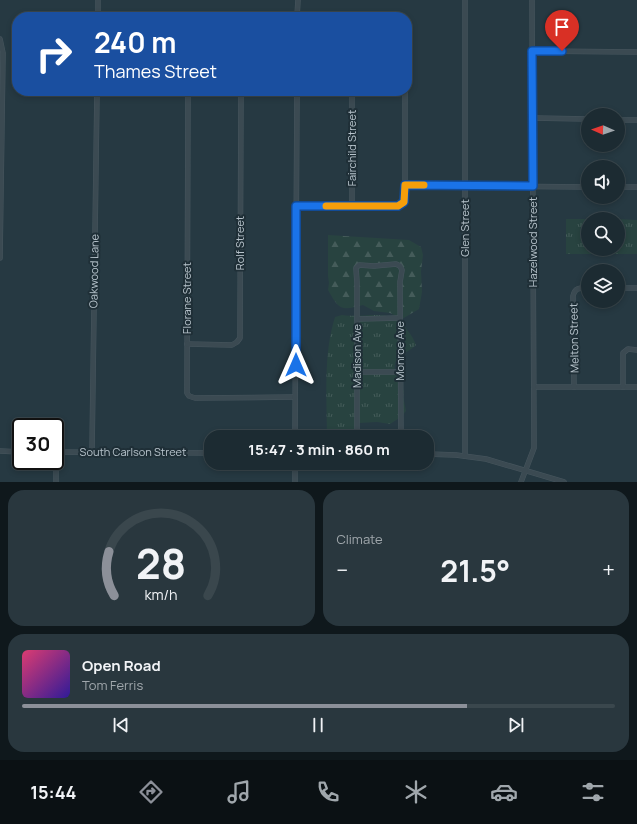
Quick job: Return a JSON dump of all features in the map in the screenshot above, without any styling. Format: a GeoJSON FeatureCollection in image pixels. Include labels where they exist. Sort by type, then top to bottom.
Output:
{"type":"FeatureCollection","features":[{"type":"Feature","properties":{"kind":"street"},"geometry":{"type":"LineString","coordinates":[[98,0],[98,12]]}},
{"type":"Feature","properties":{"kind":"street"},"geometry":{"type":"LineString","coordinates":[[297,12],[298,0]]}},
{"type":"Feature","properties":{"kind":"street","name":"Glen Street"},"geometry":{"type":"LineString","coordinates":[[464,0],[465,456]]}},
{"type":"Feature","properties":{"kind":"street","name":"Hazelwood Street"},"geometry":{"type":"LineString","coordinates":[[521,482],[534,448],[532,0]]}},
{"type":"Feature","properties":{"kind":"street"},"geometry":{"type":"LineString","coordinates":[[0,38],[0,258]]}},
{"type":"Feature","properties":{"kind":"street"},"geometry":{"type":"LineString","coordinates":[[532,51],[637,52]]}},
{"type":"Feature","properties":{"kind":"street","name":"Oakwood Lane"},"geometry":{"type":"LineString","coordinates":[[92,452],[97,96]]}},
{"type":"Feature","properties":{"kind":"street","name":"Florane Street"},"geometry":{"type":"LineString","coordinates":[[188,96],[186,393],[195,398],[295,397]]}},
{"type":"Feature","properties":{"kind":"street","name":"Rolf Street"},"geometry":{"type":"LineString","coordinates":[[187,344],[232,345],[240,338],[241,96]]}},
{"type":"Feature","properties":{"kind":"street"},"geometry":{"type":"LineString","coordinates":[[295,430],[297,96]]}},
{"type":"Feature","properties":{"kind":"street","name":"Fairchild Street"},"geometry":{"type":"LineString","coordinates":[[352,96],[352,206]]}},
{"type":"Feature","properties":{"kind":"street"},"geometry":{"type":"LineString","coordinates":[[296,206],[400,206],[405,200],[405,96]]}},
{"type":"Feature","properties":{"kind":"street"},"geometry":{"type":"LineString","coordinates":[[532,118],[581,119]]}},
{"type":"Feature","properties":{"kind":"street"},"geometry":{"type":"LineString","coordinates":[[625,120],[637,120]]}},
{"type":"Feature","properties":{"kind":"street"},"geometry":{"type":"LineString","coordinates":[[405,185],[581,187]]}},
{"type":"Feature","properties":{"kind":"street"},"geometry":{"type":"LineString","coordinates":[[625,187],[637,187]]}},
{"type":"Feature","properties":{"kind":"street","name":"Monroe Ave"},"geometry":{"type":"LineString","coordinates":[[356,276],[356,268],[360,265],[374,266],[396,264],[400,266],[402,270],[400,282],[401,430]]}},
{"type":"Feature","properties":{"kind":"street","name":"Madison Ave"},"geometry":{"type":"LineString","coordinates":[[356,276],[357,430]]}},
{"type":"Feature","properties":{"kind":"street","name":"Melton Street"},"geometry":{"type":"LineString","coordinates":[[574,387],[573,296],[576,289],[581,288]]}},
{"type":"Feature","properties":{"kind":"street"},"geometry":{"type":"LineString","coordinates":[[625,288],[637,288]]}},
{"type":"Feature","properties":{"kind":"street"},"geometry":{"type":"LineString","coordinates":[[357,319],[400,318]]}},
{"type":"Feature","properties":{"kind":"street"},"geometry":{"type":"LineString","coordinates":[[623,387],[623,353],[628,349],[637,350]]}},
{"type":"Feature","properties":{"kind":"street"},"geometry":{"type":"LineString","coordinates":[[357,372],[401,372]]}},
{"type":"Feature","properties":{"kind":"street"},"geometry":{"type":"LineString","coordinates":[[534,387],[637,387]]}},
{"type":"Feature","properties":{"kind":"street"},"geometry":{"type":"LineString","coordinates":[[0,451],[12,452]]}},
{"type":"Feature","properties":{"kind":"street","name":"South Carlson Street"},"geometry":{"type":"LineString","coordinates":[[64,452],[204,453]]}},
{"type":"Feature","properties":{"kind":"street"},"geometry":{"type":"LineString","coordinates":[[434,454],[465,456],[491,460],[564,482]]}},
{"type":"Feature","properties":{"kind":"street"},"geometry":{"type":"LineString","coordinates":[[56,470],[56,482]]}},
{"type":"Feature","properties":{"kind":"street"},"geometry":{"type":"LineString","coordinates":[[295,470],[295,482]]}},
{"type":"Feature","properties":{"kind":"green space"},"geometry":{"type":"Polygon","coordinates":[[[566,219],[581,219],[581,254],[566,254],[566,219]]]}},
{"type":"Feature","properties":{"kind":"green space"},"geometry":{"type":"Polygon","coordinates":[[[625,219],[637,220],[637,254],[625,254],[625,219]]]}},
{"type":"Feature","properties":{"kind":"green space"},"geometry":{"type":"Polygon","coordinates":[[[328,235],[409,240],[421,247],[423,255],[421,271],[422,292],[419,309],[402,319],[390,313],[374,311],[363,305],[345,308],[338,305],[328,290],[328,235]]]}},
{"type":"Feature","properties":{"kind":"green space"},"geometry":{"type":"Polygon","coordinates":[[[342,315],[386,316],[402,323],[413,338],[416,345],[400,356],[395,363],[398,381],[404,391],[403,396],[406,411],[401,417],[390,424],[377,422],[358,423],[354,430],[327,430],[327,361],[331,331],[335,317],[342,315]]]}},
{"type":"Feature","properties":{"kind":"slow traffic"},"geometry":{"type":"LineString","coordinates":[[326,206],[398,206],[402,205],[405,200],[405,185],[424,185]]}},
{"type":"Feature","properties":{"kind":"route"},"geometry":{"type":"LineString","coordinates":[[296,365],[296,206],[398,206],[402,205],[405,200],[405,185],[533,186],[532,51],[562,51]]}}]}
